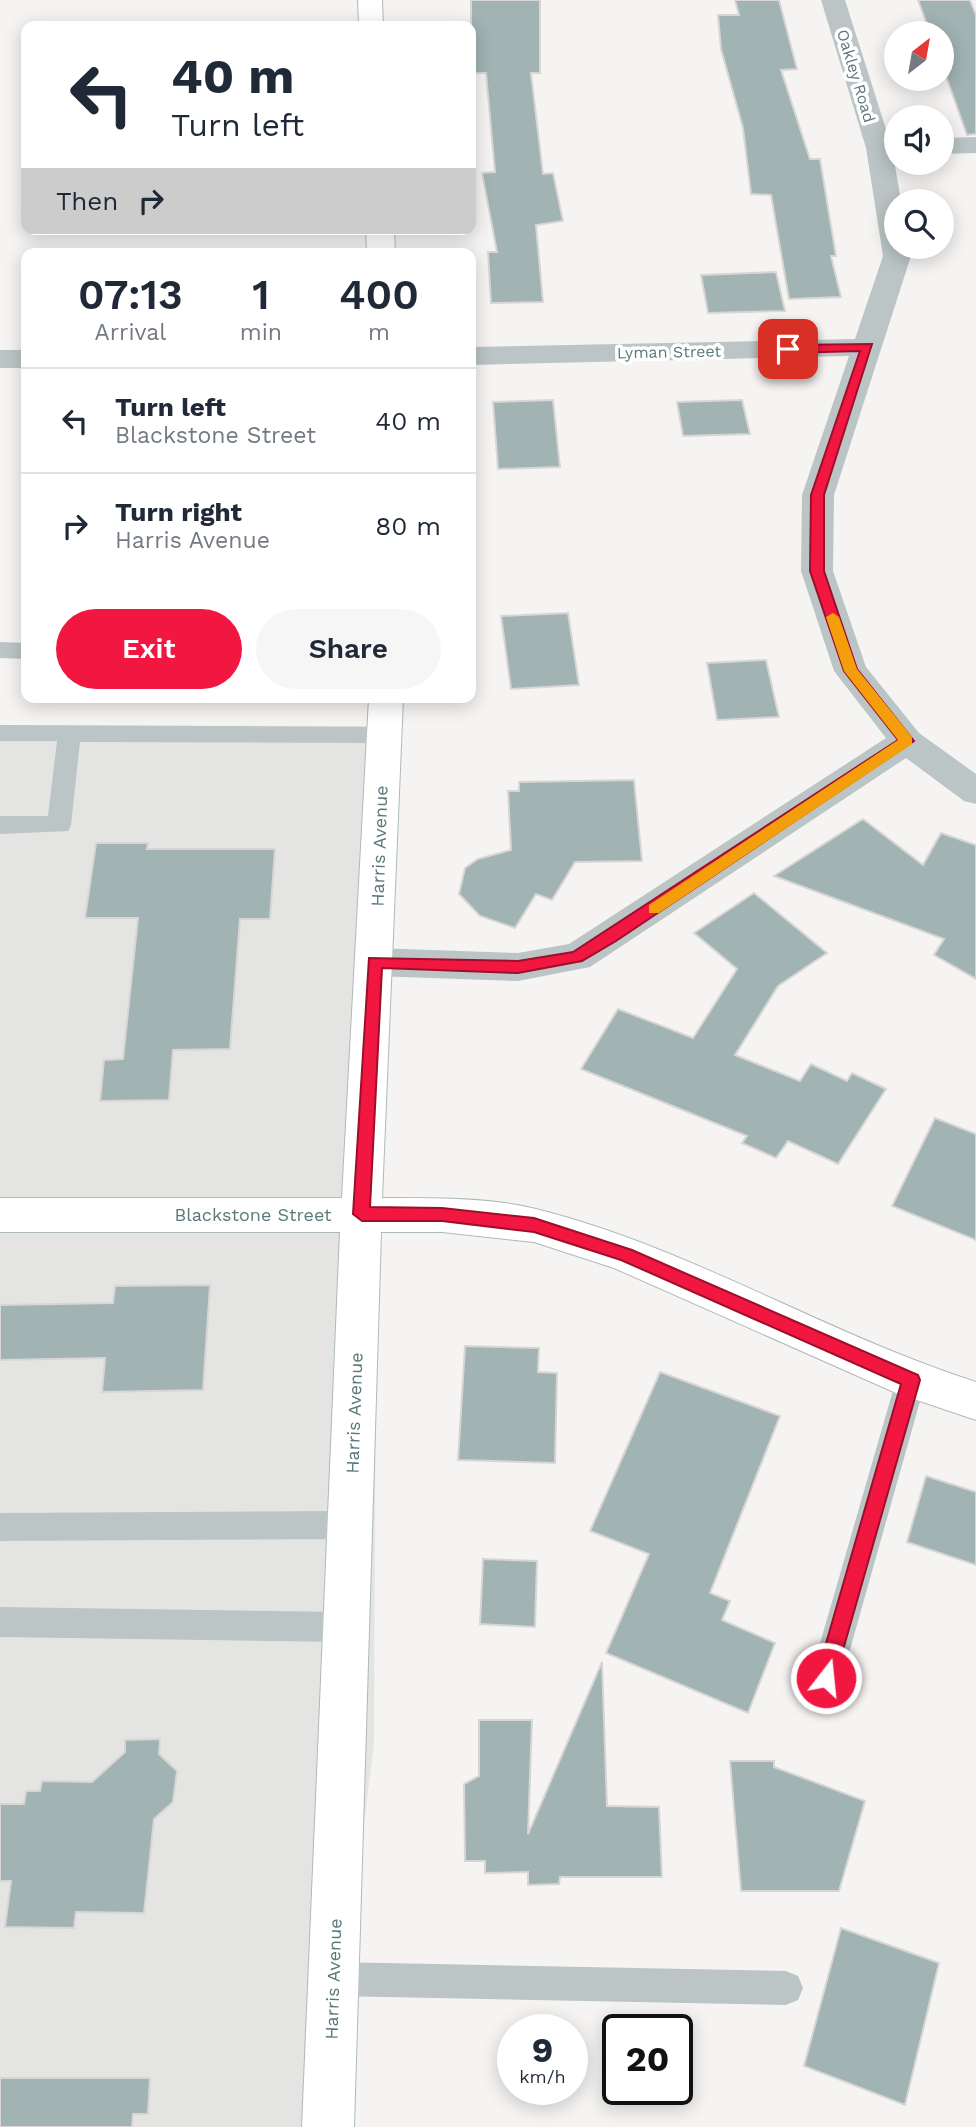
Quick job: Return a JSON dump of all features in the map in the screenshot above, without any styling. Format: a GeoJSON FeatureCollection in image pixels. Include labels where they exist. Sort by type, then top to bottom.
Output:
{"type":"FeatureCollection","features":[{"type":"Feature","properties":{"kind":"main road"},"geometry":{"type":"LineString","coordinates":[[370,0],[371,21]]}},
{"type":"Feature","properties":{"kind":"main road","name":"Harris Avenue"},"geometry":{"type":"LineString","coordinates":[[328,2127],[362,1214],[386,703]]}},
{"type":"Feature","properties":{"kind":"main road","name":"Blackstone Street"},"geometry":{"type":"LineString","coordinates":[[0,1214],[442,1214],[534,1225],[626,1255],[911,1380],[976,1401]]}},
{"type":"Feature","properties":{"kind":"street","name":"Oakley Road"},"geometry":{"type":"LineString","coordinates":[[833,0],[884,140]]}},
{"type":"Feature","properties":{"kind":"street"},"geometry":{"type":"LineString","coordinates":[[954,146],[976,145]]}},
{"type":"Feature","properties":{"kind":"street","name":"Oakley Road"},"geometry":{"type":"LineString","coordinates":[[890,175],[897,256],[818,495],[817,571],[851,671],[907,741],[976,792]]}},
{"type":"Feature","properties":{"kind":"street","name":"Lyman Street"},"geometry":{"type":"LineString","coordinates":[[476,356],[868,347]]}},
{"type":"Feature","properties":{"kind":"street"},"geometry":{"type":"LineString","coordinates":[[0,359],[21,359]]}},
{"type":"Feature","properties":{"kind":"street"},"geometry":{"type":"LineString","coordinates":[[374,962],[518,967],[577,957],[907,741]]}},
{"type":"Feature","properties":{"kind":"lane"},"geometry":{"type":"LineString","coordinates":[[0,650],[21,651]]}},
{"type":"Feature","properties":{"kind":"lane"},"geometry":{"type":"LineString","coordinates":[[0,733],[384,735]]}},
{"type":"Feature","properties":{"kind":"lane"},"geometry":{"type":"LineString","coordinates":[[0,825],[59,825],[69,734]]}},
{"type":"Feature","properties":{"kind":"lane"},"geometry":{"type":"LineString","coordinates":[[826,1678],[911,1380]]}},
{"type":"Feature","properties":{"kind":"lane"},"geometry":{"type":"LineString","coordinates":[[0,1527],[350,1525]]}},
{"type":"Feature","properties":{"kind":"lane"},"geometry":{"type":"LineString","coordinates":[[0,1622],[346,1627]]}},
{"type":"Feature","properties":{"kind":"lane"},"geometry":{"type":"LineString","coordinates":[[333,1979],[786,1988]]}},
{"type":"Feature","properties":{"kind":"shaded area"},"geometry":{"type":"Polygon","coordinates":[[[0,725],[379,726],[374,1744],[326,2127],[0,2127],[0,725]]]}},
{"type":"Feature","properties":{"kind":"building"},"geometry":{"type":"Polygon","coordinates":[[[471,0],[540,0],[540,73],[531,73],[543,174],[553,173],[563,221],[536,225],[543,302],[491,303],[488,252],[497,252],[482,173],[495,172],[486,73],[476,73],[476,21],[471,21],[471,0]]]}},
{"type":"Feature","properties":{"kind":"building"},"geometry":{"type":"Polygon","coordinates":[[[735,0],[779,0],[797,69],[781,70],[810,159],[820,159],[836,256],[831,256],[841,297],[789,299],[771,195],[751,194],[743,128],[721,49],[718,15],[739,15],[735,0]]]}},
{"type":"Feature","properties":{"kind":"building"},"geometry":{"type":"Polygon","coordinates":[[[918,0],[970,0],[976,15],[976,134],[967,135],[951,91],[954,91],[954,21],[926,21],[918,0]]]}},
{"type":"Feature","properties":{"kind":"building"},"geometry":{"type":"Polygon","coordinates":[[[776,272],[785,311],[708,313],[701,275],[776,272]]]}},
{"type":"Feature","properties":{"kind":"building"},"geometry":{"type":"Polygon","coordinates":[[[553,400],[560,467],[498,469],[493,402],[553,400]]]}},
{"type":"Feature","properties":{"kind":"building"},"geometry":{"type":"Polygon","coordinates":[[[742,400],[750,434],[683,436],[677,402],[742,400]]]}},
{"type":"Feature","properties":{"kind":"building"},"geometry":{"type":"Polygon","coordinates":[[[568,613],[579,685],[511,689],[501,616],[568,613]]]}},
{"type":"Feature","properties":{"kind":"building"},"geometry":{"type":"Polygon","coordinates":[[[766,660],[779,717],[717,720],[707,663],[766,660]]]}},
{"type":"Feature","properties":{"kind":"building"},"geometry":{"type":"Polygon","coordinates":[[[634,780],[642,861],[575,862],[552,900],[536,894],[515,928],[480,916],[459,894],[465,868],[478,859],[511,850],[508,791],[519,791],[519,782],[634,780]]]}},
{"type":"Feature","properties":{"kind":"building"},"geometry":{"type":"Polygon","coordinates":[[[863,819],[923,865],[941,833],[976,845],[976,979],[934,955],[944,939],[774,876],[863,819]]]}},
{"type":"Feature","properties":{"kind":"building"},"geometry":{"type":"Polygon","coordinates":[[[96,843],[148,843],[147,849],[275,849],[270,919],[240,919],[230,1049],[173,1050],[169,1100],[100,1101],[104,1060],[123,1059],[138,918],[85,918],[96,843]]]}},
{"type":"Feature","properties":{"kind":"building"},"geometry":{"type":"Polygon","coordinates":[[[754,893],[827,953],[778,986],[735,1055],[800,1081],[811,1064],[847,1081],[852,1073],[886,1089],[838,1164],[788,1141],[776,1158],[742,1143],[747,1136],[581,1069],[618,1009],[693,1038],[737,969],[694,933],[754,893]]]}},
{"type":"Feature","properties":{"kind":"building"},"geometry":{"type":"Polygon","coordinates":[[[935,1118],[976,1134],[976,1240],[892,1206],[935,1118]]]}},
{"type":"Feature","properties":{"kind":"building"},"geometry":{"type":"Polygon","coordinates":[[[210,1285],[203,1390],[102,1392],[105,1358],[0,1360],[0,1305],[113,1303],[115,1286],[210,1285]]]}},
{"type":"Feature","properties":{"kind":"building"},"geometry":{"type":"Polygon","coordinates":[[[465,1346],[539,1348],[538,1372],[557,1373],[555,1463],[458,1460],[465,1346]]]}},
{"type":"Feature","properties":{"kind":"building"},"geometry":{"type":"Polygon","coordinates":[[[660,1372],[780,1416],[710,1593],[730,1601],[722,1620],[775,1643],[748,1713],[606,1653],[649,1554],[590,1531],[660,1372]]]}},
{"type":"Feature","properties":{"kind":"building"},"geometry":{"type":"Polygon","coordinates":[[[926,1476],[976,1492],[976,1565],[907,1542],[926,1476]]]}},
{"type":"Feature","properties":{"kind":"building"},"geometry":{"type":"Polygon","coordinates":[[[483,1559],[537,1561],[535,1627],[480,1624],[483,1559]]]}},
{"type":"Feature","properties":{"kind":"building"},"geometry":{"type":"Polygon","coordinates":[[[602,1662],[607,1806],[659,1807],[662,1877],[560,1877],[559,1884],[528,1885],[528,1872],[485,1873],[485,1861],[465,1861],[464,1784],[479,1776],[479,1720],[532,1720],[528,1834],[602,1662]]]}},
{"type":"Feature","properties":{"kind":"building"},"geometry":{"type":"Polygon","coordinates":[[[160,1739],[159,1754],[177,1771],[173,1802],[154,1819],[144,1913],[76,1912],[74,1928],[5,1927],[11,1881],[0,1881],[0,1804],[24,1804],[26,1791],[40,1791],[42,1781],[92,1782],[125,1752],[125,1740],[160,1739]]]}},
{"type":"Feature","properties":{"kind":"building"},"geometry":{"type":"Polygon","coordinates":[[[730,1761],[774,1761],[774,1767],[865,1801],[839,1891],[741,1891],[730,1761]]]}},
{"type":"Feature","properties":{"kind":"building"},"geometry":{"type":"Polygon","coordinates":[[[841,1928],[939,1963],[905,2105],[804,2066],[841,1928]]]}},
{"type":"Feature","properties":{"kind":"building"},"geometry":{"type":"Polygon","coordinates":[[[0,2078],[150,2078],[148,2114],[133,2114],[132,2127],[0,2127],[0,2078]]]}},
{"type":"Feature","properties":{"kind":"slow traffic"},"geometry":{"type":"LineString","coordinates":[[654,909],[907,741],[851,671],[833,617]]}},
{"type":"Feature","properties":{"kind":"route"},"geometry":{"type":"LineString","coordinates":[[788,349],[868,347],[818,495],[817,571],[851,671],[907,741],[577,957],[518,967],[374,962],[362,1214],[442,1214],[534,1225],[626,1255],[911,1380],[826,1678]]}}]}
